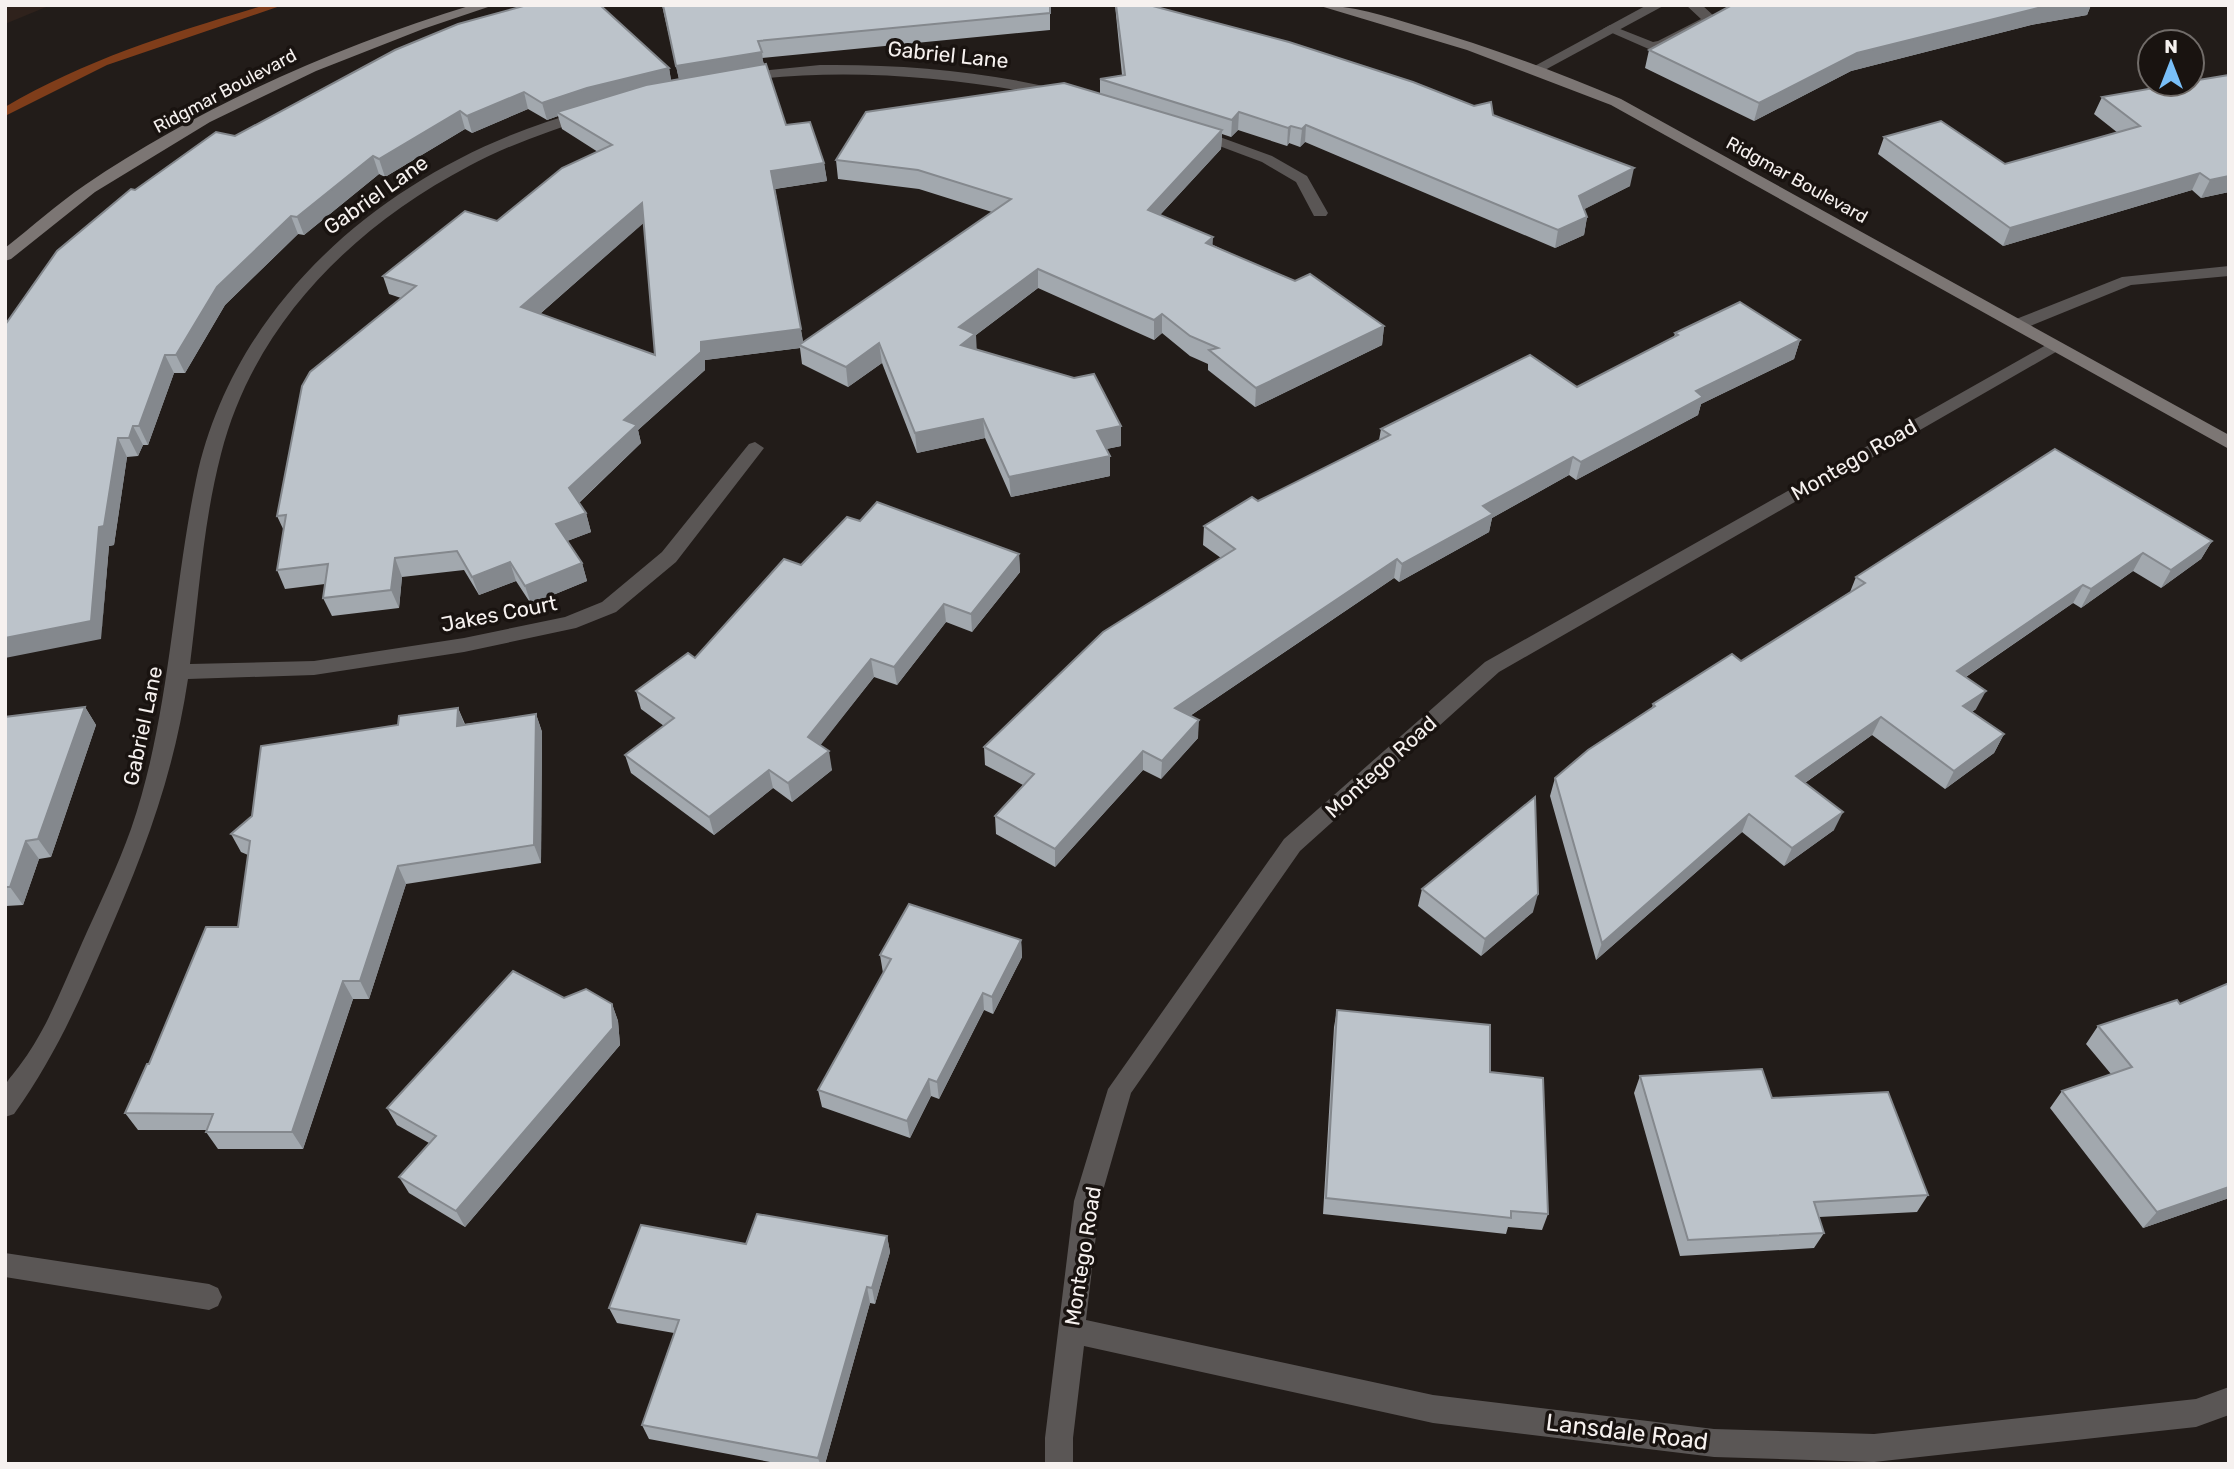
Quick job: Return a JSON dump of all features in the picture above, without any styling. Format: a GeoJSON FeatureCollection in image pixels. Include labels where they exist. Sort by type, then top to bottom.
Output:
{"type":"FeatureCollection","features":[{"type":"Feature","properties":{"kind":"street","name":"Ridgmar Boulevard"},"geometry":{"type":"LineString","coordinates":[[5,257],[90,189],[205,119],[311,68],[418,26],[487,5]]}},
{"type":"Feature","properties":{"kind":"street","name":"Ridgmar Boulevard"},"geometry":{"type":"LineString","coordinates":[[1324,5],[1466,44],[1538,68],[1616,102],[2229,443]]}},
{"type":"Feature","properties":{"kind":"street"},"geometry":{"type":"LineString","coordinates":[[1538,68],[1658,5]]}},
{"type":"Feature","properties":{"kind":"street"},"geometry":{"type":"LineString","coordinates":[[1610,29],[1651,46],[1661,45],[1707,22],[1709,18],[1705,12],[1693,5]]}},
{"type":"Feature","properties":{"kind":"street","name":"Gabriel Lane"},"geometry":{"type":"LineString","coordinates":[[718,82],[826,69],[908,71],[1006,83],[1072,97]]}},
{"type":"Feature","properties":{"kind":"street","name":"Gabriel Lane"},"geometry":{"type":"LineString","coordinates":[[5,1107],[49,1041],[128,867],[158,776],[179,673],[191,565],[212,450],[241,371],[295,290],[347,239],[421,187],[495,147],[600,111]]}},
{"type":"Feature","properties":{"kind":"street"},"geometry":{"type":"LineString","coordinates":[[1184,128],[1267,159],[1302,179],[1320,213]]}},
{"type":"Feature","properties":{"kind":"street"},"geometry":{"type":"LineString","coordinates":[[2017,325],[2129,281],[2229,271]]}},
{"type":"Feature","properties":{"kind":"street","name":"Montego Road"},"geometry":{"type":"LineString","coordinates":[[1059,1464],[1059,1438],[1087,1201],[1120,1089],[1293,845],[1492,667],[2055,345]]}},
{"type":"Feature","properties":{"kind":"street","name":"Jakes Court"},"geometry":{"type":"LineString","coordinates":[[179,673],[314,668],[464,645],[569,623],[608,607],[669,557],[755,448]]}},
{"type":"Feature","properties":{"kind":"street"},"geometry":{"type":"LineString","coordinates":[[5,1265],[209,1297]]}},
{"type":"Feature","properties":{"kind":"street","name":"Lansdale Road"},"geometry":{"type":"LineString","coordinates":[[1071,1330],[1433,1409],[1714,1443],[1874,1448],[2196,1413],[2229,1401]]}},
{"type":"Feature","properties":{"kind":"shaded area"},"geometry":{"type":"Polygon","coordinates":[[[5,5],[51,5],[5,24],[5,5]]]}},
{"type":"Feature","properties":{"kind":"building"},"geometry":{"type":"Polygon","coordinates":[[[527,5],[600,5],[669,68],[587,88],[542,103],[524,92],[467,116],[460,111],[379,159],[373,156],[297,217],[291,216],[217,287],[176,355],[165,355],[139,426],[133,426],[129,438],[118,438],[104,526],[99,527],[91,621],[5,638],[5,325],[57,251],[131,189],[135,190],[216,132],[235,136],[395,50],[458,24],[527,5]]]}},
{"type":"Feature","properties":{"kind":"building"},"geometry":{"type":"Polygon","coordinates":[[[663,5],[1050,5],[1050,13],[758,41],[762,52],[676,66],[663,5]]]}},
{"type":"Feature","properties":{"kind":"building"},"geometry":{"type":"Polygon","coordinates":[[[1116,5],[1149,5],[1289,42],[1413,82],[1474,106],[1491,102],[1493,115],[1634,168],[1579,196],[1587,217],[1558,230],[1306,125],[1302,129],[1291,126],[1288,128],[1239,112],[1232,120],[1100,79],[1125,75],[1116,5]]]}},
{"type":"Feature","properties":{"kind":"building"},"geometry":{"type":"Polygon","coordinates":[[[1732,5],[2054,5],[1857,53],[1759,103],[1649,50],[1732,5]]]}},
{"type":"Feature","properties":{"kind":"building"},"geometry":{"type":"Polygon","coordinates":[[[766,64],[786,125],[810,122],[824,163],[771,171],[801,329],[701,342],[701,352],[624,420],[637,425],[569,488],[586,513],[556,524],[582,563],[525,586],[510,562],[472,577],[457,551],[395,558],[391,590],[323,598],[328,564],[277,570],[286,515],[277,516],[302,386],[310,372],[416,286],[383,276],[465,211],[497,221],[562,168],[612,145],[557,112],[646,85],[766,64]],[[642,203],[521,307],[655,355],[642,203]]]}},
{"type":"Feature","properties":{"kind":"building"},"geometry":{"type":"Polygon","coordinates":[[[2229,75],[2229,176],[2210,180],[2200,173],[2010,228],[1884,137],[1941,121],[2005,164],[2140,126],[2102,97],[2136,91],[2136,98],[2206,98],[2206,79],[2229,75]]]}},
{"type":"Feature","properties":{"kind":"building"},"geometry":{"type":"Polygon","coordinates":[[[1064,83],[1222,130],[1148,210],[1213,237],[1206,243],[1295,281],[1310,274],[1384,326],[1256,388],[1209,350],[1218,348],[1190,336],[1162,314],[1154,320],[1038,269],[959,327],[975,334],[961,345],[1074,378],[1094,374],[1121,426],[1097,431],[1110,456],[1009,477],[983,419],[915,433],[879,343],[846,367],[799,345],[1011,199],[918,170],[836,160],[866,112],[1064,83]]]}},
{"type":"Feature","properties":{"kind":"building"},"geometry":{"type":"Polygon","coordinates":[[[1740,302],[1800,340],[1696,391],[1703,397],[1581,462],[1573,457],[1483,506],[1493,514],[1402,564],[1397,559],[1175,708],[1199,720],[1162,761],[1143,751],[1055,849],[995,816],[1034,774],[984,747],[1103,632],[1235,549],[1204,526],[1252,497],[1258,501],[1390,435],[1381,429],[1530,355],[1577,387],[1678,335],[1675,333],[1740,302]]]}},
{"type":"Feature","properties":{"kind":"building"},"geometry":{"type":"Polygon","coordinates":[[[2055,449],[2212,541],[2171,570],[2143,553],[2091,589],[2083,585],[1957,671],[1986,691],[1963,706],[2004,734],[1954,771],[1881,717],[1796,776],[1843,812],[1792,848],[1749,814],[1602,943],[1555,778],[1588,750],[1655,706],[1653,704],[1732,654],[1741,661],[1865,583],[1856,577],[2055,449]]]}},
{"type":"Feature","properties":{"kind":"building"},"geometry":{"type":"Polygon","coordinates":[[[877,502],[1019,554],[971,614],[944,604],[894,667],[871,659],[808,737],[829,751],[788,783],[769,770],[709,817],[625,755],[674,718],[636,691],[688,653],[695,658],[784,559],[801,565],[847,517],[860,521],[877,502]]]}},
{"type":"Feature","properties":{"kind":"building"},"geometry":{"type":"Polygon","coordinates":[[[85,707],[38,839],[26,841],[10,887],[5,887],[5,717],[85,707]]]}},
{"type":"Feature","properties":{"kind":"building"},"geometry":{"type":"Polygon","coordinates":[[[458,708],[457,726],[536,714],[534,845],[398,866],[360,981],[343,981],[292,1132],[206,1132],[213,1114],[125,1113],[149,1064],[206,927],[238,927],[250,841],[231,834],[252,816],[261,746],[398,725],[399,716],[458,708]]]}},
{"type":"Feature","properties":{"kind":"building"},"geometry":{"type":"Polygon","coordinates":[[[1535,797],[1538,894],[1485,939],[1422,889],[1535,797]]]}},
{"type":"Feature","properties":{"kind":"building"},"geometry":{"type":"Polygon","coordinates":[[[909,904],[1021,940],[992,997],[983,993],[937,1082],[929,1079],[907,1121],[818,1090],[891,959],[880,955],[909,904]]]}},
{"type":"Feature","properties":{"kind":"building"},"geometry":{"type":"Polygon","coordinates":[[[513,971],[564,998],[586,989],[612,1004],[613,1028],[456,1211],[399,1177],[436,1136],[387,1108],[513,971]]]}},
{"type":"Feature","properties":{"kind":"building"},"geometry":{"type":"Polygon","coordinates":[[[2229,983],[2229,1187],[2157,1212],[2062,1091],[2132,1067],[2098,1026],[2177,1000],[2180,1004],[2229,983]]]}},
{"type":"Feature","properties":{"kind":"building"},"geometry":{"type":"Polygon","coordinates":[[[1337,1010],[1490,1025],[1490,1072],[1543,1078],[1548,1214],[1511,1211],[1511,1218],[1326,1198],[1337,1010]]]}},
{"type":"Feature","properties":{"kind":"building"},"geometry":{"type":"Polygon","coordinates":[[[1762,1069],[1772,1098],[1888,1092],[1928,1195],[1814,1202],[1824,1233],[1688,1240],[1640,1076],[1762,1069]]]}},
{"type":"Feature","properties":{"kind":"building"},"geometry":{"type":"Polygon","coordinates":[[[757,1214],[887,1236],[872,1288],[867,1287],[818,1458],[642,1425],[679,1320],[609,1308],[641,1225],[746,1244],[757,1214]]]}},
{"type":"Feature","properties":{"kind":"waterway"},"geometry":{"type":"LineString","coordinates":[[5,112],[103,62],[278,5]]}}]}
